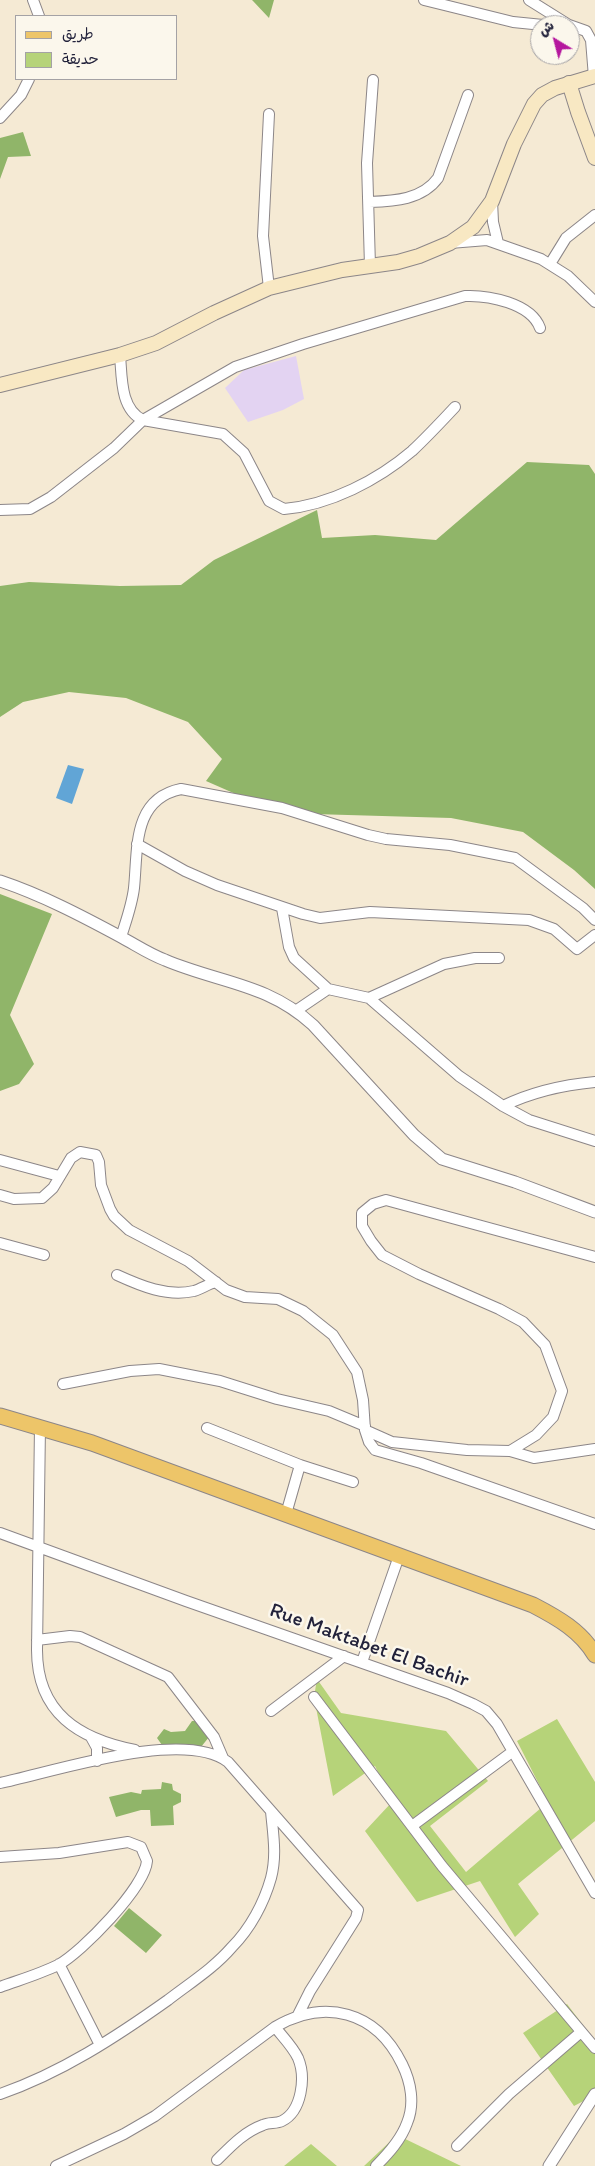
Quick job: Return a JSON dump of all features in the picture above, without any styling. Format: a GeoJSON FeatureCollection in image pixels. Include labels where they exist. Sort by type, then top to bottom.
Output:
{"type":"FeatureCollection","features":[{"type":"Feature","properties":{"kind":"main road"},"geometry":{"type":"LineString","coordinates":[[0,385],[120,355],[156,343],[214,313],[269,288],[342,270],[398,262],[419,256],[450,243],[473,227],[492,202],[514,144],[534,104],[542,95],[569,83],[594,76]]}},
{"type":"Feature","properties":{"kind":"main road"},"geometry":{"type":"LineString","coordinates":[[569,83],[595,158]]}},
{"type":"Feature","properties":{"kind":"main road"},"geometry":{"type":"LineString","coordinates":[[0,1416],[40,1426],[286,1514],[533,1606],[553,1616],[578,1633],[595,1655]]}},
{"type":"Feature","properties":{"kind":"street"},"geometry":{"type":"LineString","coordinates":[[33,0],[39,15]]}},
{"type":"Feature","properties":{"kind":"street"},"geometry":{"type":"LineString","coordinates":[[424,0],[513,22],[530,24]]}},
{"type":"Feature","properties":{"kind":"street"},"geometry":{"type":"LineString","coordinates":[[461,0],[476,13]]}},
{"type":"Feature","properties":{"kind":"street"},"geometry":{"type":"LineString","coordinates":[[529,0],[553,15]]}},
{"type":"Feature","properties":{"kind":"street"},"geometry":{"type":"LineString","coordinates":[[580,29],[586,31],[588,35],[594,76]]}},
{"type":"Feature","properties":{"kind":"street"},"geometry":{"type":"LineString","coordinates":[[0,118],[21,95],[28,80]]}},
{"type":"Feature","properties":{"kind":"street"},"geometry":{"type":"LineString","coordinates":[[370,266],[367,163],[373,80]]}},
{"type":"Feature","properties":{"kind":"street"},"geometry":{"type":"LineString","coordinates":[[368,202],[416,196],[432,187],[438,178],[468,95]]}},
{"type":"Feature","properties":{"kind":"street"},"geometry":{"type":"LineString","coordinates":[[269,114],[263,236],[269,288]]}},
{"type":"Feature","properties":{"kind":"street"},"geometry":{"type":"LineString","coordinates":[[492,202],[493,222],[498,243]]}},
{"type":"Feature","properties":{"kind":"street"},"geometry":{"type":"LineString","coordinates":[[550,264],[566,238],[595,215]]}},
{"type":"Feature","properties":{"kind":"street"},"geometry":{"type":"LineString","coordinates":[[450,243],[487,240],[550,264],[568,276],[595,302]]}},
{"type":"Feature","properties":{"kind":"street"},"geometry":{"type":"LineString","coordinates":[[0,510],[30,509],[51,497],[114,448],[144,420],[234,367],[295,346],[465,296],[491,297],[509,303],[531,316],[540,328]]}},
{"type":"Feature","properties":{"kind":"street"},"geometry":{"type":"LineString","coordinates":[[120,355],[126,401],[133,413],[144,420],[223,434],[244,453],[269,501],[284,509],[330,499],[381,474],[413,450],[455,407]]}},
{"type":"Feature","properties":{"kind":"street"},"geometry":{"type":"LineString","coordinates":[[121,937],[129,913],[137,844],[146,811],[155,800],[169,792],[181,789],[282,808],[377,837],[450,845],[515,858],[583,908],[595,920]]}},
{"type":"Feature","properties":{"kind":"street"},"geometry":{"type":"LineString","coordinates":[[137,844],[185,871],[216,885],[282,908],[320,918],[370,912],[411,916],[529,920],[554,929],[577,949],[595,934]]}},
{"type":"Feature","properties":{"kind":"street"},"geometry":{"type":"LineString","coordinates":[[0,881],[45,898],[165,960],[252,988],[270,995],[297,1010],[351,1064],[414,1135],[437,1155],[449,1162],[515,1182],[595,1212]]}},
{"type":"Feature","properties":{"kind":"street"},"geometry":{"type":"LineString","coordinates":[[282,908],[289,947],[294,958],[328,989],[369,998],[459,1076],[503,1106],[529,1120],[595,1141]]}},
{"type":"Feature","properties":{"kind":"street"},"geometry":{"type":"LineString","coordinates":[[369,998],[444,964],[476,958],[499,958]]}},
{"type":"Feature","properties":{"kind":"street"},"geometry":{"type":"LineString","coordinates":[[297,1010],[328,989]]}},
{"type":"Feature","properties":{"kind":"street"},"geometry":{"type":"LineString","coordinates":[[503,1106],[524,1096],[564,1085],[595,1082]]}},
{"type":"Feature","properties":{"kind":"street"},"geometry":{"type":"LineString","coordinates":[[0,1195],[14,1199],[42,1198],[48,1194],[58,1176],[77,1153],[86,1152],[96,1155],[99,1162],[101,1185],[114,1216],[129,1230],[188,1260],[236,1295],[278,1299],[303,1311],[332,1334],[357,1372],[363,1400],[365,1428],[375,1450],[430,1466],[595,1524]]}},
{"type":"Feature","properties":{"kind":"street"},"geometry":{"type":"LineString","coordinates":[[0,1160],[58,1176]]}},
{"type":"Feature","properties":{"kind":"street"},"geometry":{"type":"LineString","coordinates":[[510,1451],[536,1435],[553,1417],[562,1391],[545,1345],[523,1322],[499,1309],[419,1274],[382,1254],[370,1241],[362,1226],[362,1213],[373,1204],[386,1200],[595,1257]]}},
{"type":"Feature","properties":{"kind":"street"},"geometry":{"type":"LineString","coordinates":[[0,1243],[44,1255]]}},
{"type":"Feature","properties":{"kind":"street"},"geometry":{"type":"LineString","coordinates":[[117,1275],[139,1285],[162,1292],[194,1291],[216,1282]]}},
{"type":"Feature","properties":{"kind":"street"},"geometry":{"type":"LineString","coordinates":[[63,1384],[130,1371],[159,1369],[220,1381],[277,1399],[330,1411],[392,1442],[467,1450],[510,1451],[534,1458],[595,1449]]}},
{"type":"Feature","properties":{"kind":"street"},"geometry":{"type":"LineString","coordinates":[[40,1426],[37,1665],[47,1696],[63,1719],[91,1737],[109,1744],[141,1751]]}},
{"type":"Feature","properties":{"kind":"street"},"geometry":{"type":"LineString","coordinates":[[207,1428],[300,1465],[353,1482]]}},
{"type":"Feature","properties":{"kind":"street"},"geometry":{"type":"LineString","coordinates":[[286,1514],[300,1465]]}},
{"type":"Feature","properties":{"kind":"street","name":"Rue Maktabet El Bachir"},"geometry":{"type":"LineString","coordinates":[[0,1532],[409,1678],[474,1704],[486,1712],[497,1724],[595,1893]]}},
{"type":"Feature","properties":{"kind":"street"},"geometry":{"type":"LineString","coordinates":[[362,1662],[399,1556]]}},
{"type":"Feature","properties":{"kind":"street"},"geometry":{"type":"LineString","coordinates":[[37,1640],[70,1636],[80,1637],[168,1678],[214,1737],[223,1758],[358,1910],[356,1918],[310,1991],[298,2015]]}},
{"type":"Feature","properties":{"kind":"street"},"geometry":{"type":"LineString","coordinates":[[271,1711],[344,1656]]}},
{"type":"Feature","properties":{"kind":"street"},"geometry":{"type":"LineString","coordinates":[[314,1697],[442,1866],[595,2048]]}},
{"type":"Feature","properties":{"kind":"street"},"geometry":{"type":"LineString","coordinates":[[91,1737],[98,1748],[97,1761]]}},
{"type":"Feature","properties":{"kind":"street"},"geometry":{"type":"LineString","coordinates":[[0,1783],[141,1751],[187,1749],[223,1758]]}},
{"type":"Feature","properties":{"kind":"street"},"geometry":{"type":"LineString","coordinates":[[412,1826],[512,1752]]}},
{"type":"Feature","properties":{"kind":"street"},"geometry":{"type":"LineString","coordinates":[[0,2094],[58,2070],[100,2045],[149,2013],[211,1967],[234,1946],[256,1913],[271,1879],[275,1851],[271,1810]]}},
{"type":"Feature","properties":{"kind":"street"},"geometry":{"type":"LineString","coordinates":[[0,1857],[59,1853],[128,1842],[135,1843],[145,1853],[147,1868],[131,1892],[80,1950],[59,1964],[0,1987]]}},
{"type":"Feature","properties":{"kind":"street"},"geometry":{"type":"LineString","coordinates":[[59,1964],[100,2045]]}},
{"type":"Feature","properties":{"kind":"street"},"geometry":{"type":"LineString","coordinates":[[56,2166],[124,2134],[155,2116],[275,2027],[298,2015],[328,2011],[354,2017],[379,2032],[397,2054],[410,2083],[411,2106],[408,2123],[399,2139],[376,2166]]}},
{"type":"Feature","properties":{"kind":"street"},"geometry":{"type":"LineString","coordinates":[[217,2160],[242,2136],[266,2124],[278,2123],[284,2120],[300,2098],[299,2059],[275,2027]]}},
{"type":"Feature","properties":{"kind":"street"},"geometry":{"type":"LineString","coordinates":[[457,2146],[510,2094],[581,2032]]}},
{"type":"Feature","properties":{"kind":"street"},"geometry":{"type":"LineString","coordinates":[[549,2166],[595,2094]]}},
{"type":"Feature","properties":{"kind":"shaded area"},"geometry":{"type":"Polygon","coordinates":[[[296,356],[304,399],[283,410],[248,422],[225,388],[244,370],[296,356]]]}},
{"type":"Feature","properties":{"kind":"green space"},"geometry":{"type":"Polygon","coordinates":[[[274,0],[269,18],[253,1],[274,0]]]}},
{"type":"Feature","properties":{"kind":"green space"},"geometry":{"type":"Polygon","coordinates":[[[23,132],[31,156],[8,157],[0,179],[0,138],[23,132]]]}},
{"type":"Feature","properties":{"kind":"green space"},"geometry":{"type":"Polygon","coordinates":[[[527,462],[589,465],[595,474],[595,889],[574,870],[523,832],[451,818],[279,813],[206,781],[222,759],[188,722],[126,698],[69,692],[23,702],[0,717],[0,586],[29,582],[120,586],[181,585],[214,560],[317,510],[322,538],[375,535],[436,540],[527,462]]]}},
{"type":"Feature","properties":{"kind":"green space"},"geometry":{"type":"Polygon","coordinates":[[[0,894],[52,914],[10,1015],[34,1064],[19,1084],[0,1091],[0,894]]]}},
{"type":"Feature","properties":{"kind":"green space"},"geometry":{"type":"Polygon","coordinates":[[[317,1679],[341,1713],[446,1731],[488,1781],[430,1826],[466,1872],[548,1802],[517,1741],[557,1719],[595,1782],[595,1821],[518,1884],[539,1914],[515,1937],[480,1881],[417,1902],[365,1831],[392,1802],[375,1766],[333,1796],[314,1697],[317,1679]]]}},
{"type":"Feature","properties":{"kind":"green space"},"geometry":{"type":"Polygon","coordinates":[[[192,1721],[197,1721],[209,1737],[201,1747],[162,1745],[157,1738],[164,1729],[171,1732],[185,1731],[192,1721]]]}},
{"type":"Feature","properties":{"kind":"green space"},"geometry":{"type":"Polygon","coordinates":[[[162,1782],[172,1784],[173,1790],[181,1794],[181,1802],[173,1806],[174,1825],[151,1826],[150,1810],[141,1810],[116,1817],[109,1797],[131,1792],[141,1794],[142,1790],[161,1789],[162,1782]]]}},
{"type":"Feature","properties":{"kind":"green space"},"geometry":{"type":"Polygon","coordinates":[[[129,1908],[162,1935],[146,1953],[114,1926],[129,1908]]]}},
{"type":"Feature","properties":{"kind":"green space"},"geometry":{"type":"Polygon","coordinates":[[[567,2004],[595,2041],[595,2095],[574,2106],[523,2033],[567,2004]]]}},
{"type":"Feature","properties":{"kind":"green space"},"geometry":{"type":"Polygon","coordinates":[[[397,2135],[461,2166],[364,2166],[397,2135]]]}},
{"type":"Feature","properties":{"kind":"green space"},"geometry":{"type":"Polygon","coordinates":[[[311,2144],[337,2166],[284,2166],[311,2144]]]}},
{"type":"Feature","properties":{"kind":"water"},"geometry":{"type":"Polygon","coordinates":[[[68,765],[84,769],[72,804],[56,798],[68,765]]]}}]}
